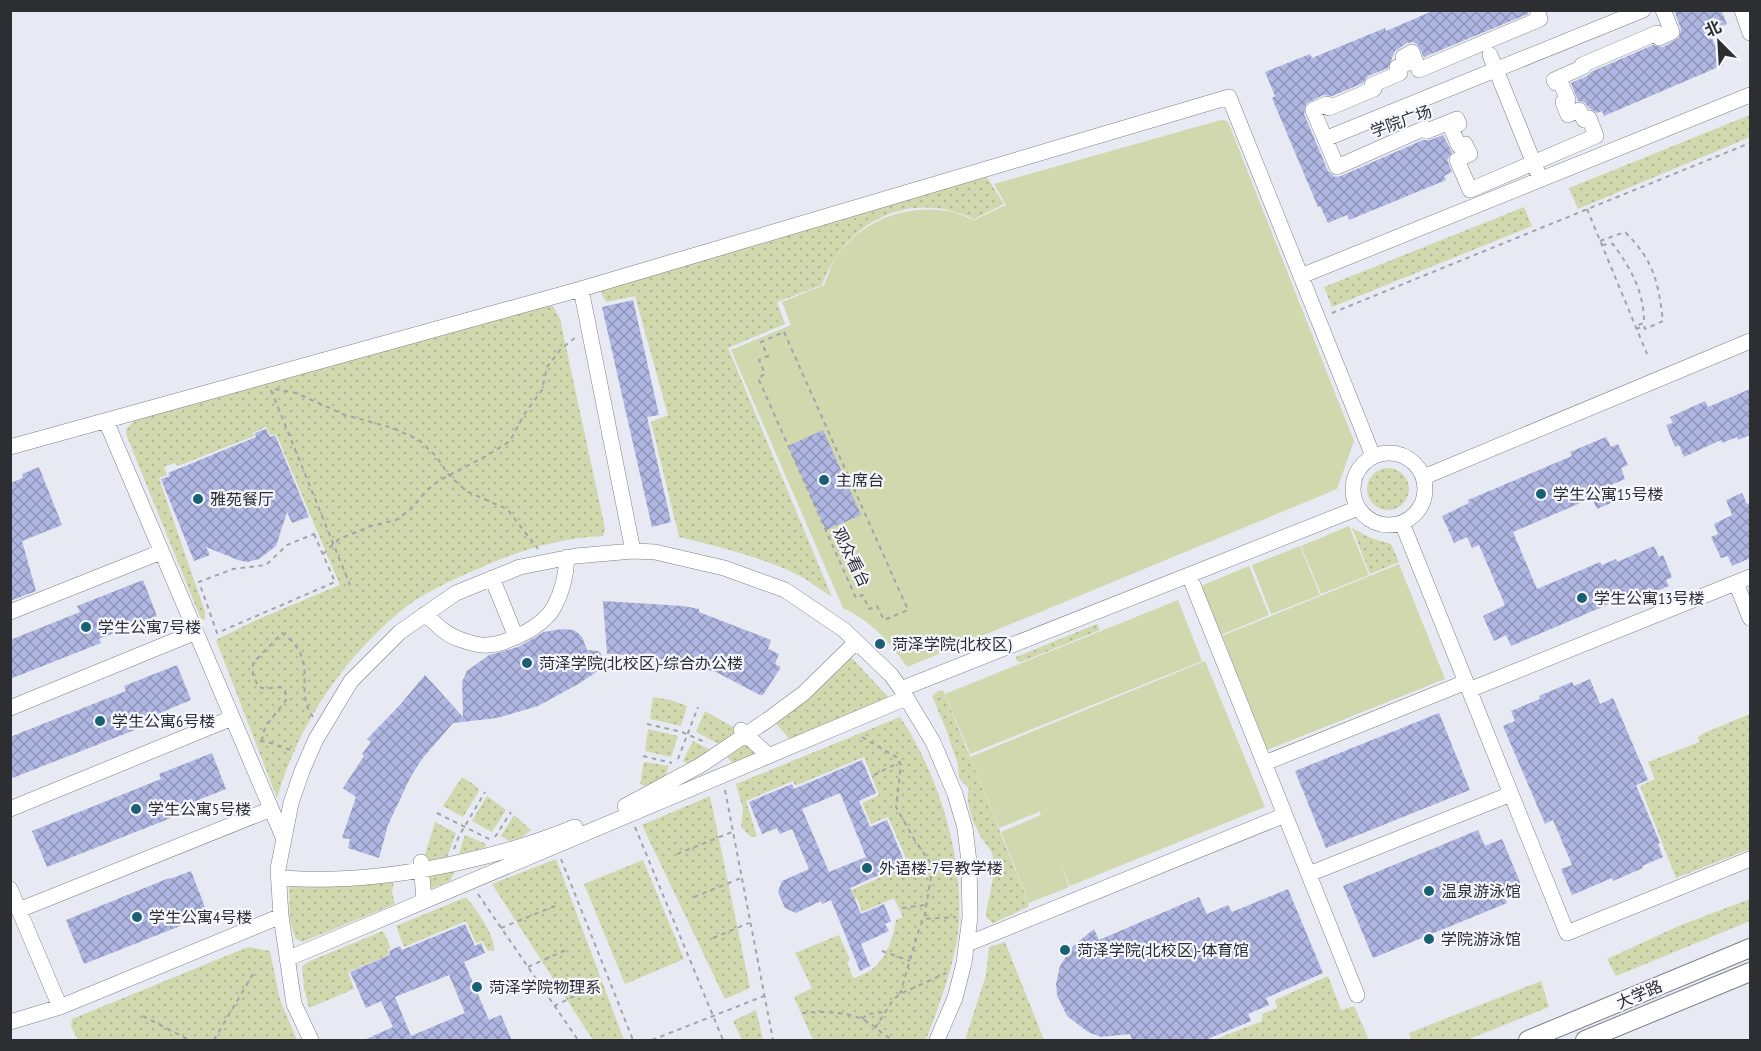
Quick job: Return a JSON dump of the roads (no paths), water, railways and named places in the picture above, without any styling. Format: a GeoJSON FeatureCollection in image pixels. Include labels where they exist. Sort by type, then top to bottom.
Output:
{"type":"FeatureCollection","features":[{"type":"Feature","properties":{"kind":"main road","name":"大学路"},"geometry":{"type":"LineString","coordinates":[[1528,1041],[1750,948]]}},
{"type":"Feature","properties":{"kind":"main road","name":"大学路"},"geometry":{"type":"LineString","coordinates":[[1585,1041],[1750,972]]}},
{"type":"Feature","properties":{"kind":"street","name":"学院广场"},"geometry":{"type":"LineString","coordinates":[[1537,10],[1540,19],[1419,70],[1412,52],[1402,57],[1406,64],[1397,67],[1400,73],[1372,85],[1374,89],[1329,108],[1327,104],[1313,110],[1337,167],[1425,128],[1427,131],[1457,119],[1459,124],[1451,128],[1459,147],[1466,144],[1470,154],[1457,160],[1470,190],[1596,136],[1589,118],[1584,120],[1579,110],[1568,115],[1563,102],[1568,100],[1560,81],[1556,83],[1554,80],[1583,67],[1582,65],[1657,33],[1659,38],[1672,32],[1663,10]]}},
{"type":"Feature","properties":{"kind":"street"},"geometry":{"type":"LineString","coordinates":[[1325,139],[1643,10]]}},
{"type":"Feature","properties":{"kind":"street"},"geometry":{"type":"LineString","coordinates":[[1742,10],[1750,33]]}},
{"type":"Feature","properties":{"kind":"street"},"geometry":{"type":"LineString","coordinates":[[1490,55],[1541,179]]}},
{"type":"Feature","properties":{"kind":"street"},"geometry":{"type":"LineString","coordinates":[[1301,276],[1750,95]]}},
{"type":"Feature","properties":{"kind":"street"},"geometry":{"type":"LineString","coordinates":[[10,447],[580,289],[1229,98],[1373,456]]}},
{"type":"Feature","properties":{"kind":"street"},"geometry":{"type":"LineString","coordinates":[[580,289],[633,551]]}},
{"type":"Feature","properties":{"kind":"street"},"geometry":{"type":"LineString","coordinates":[[1424,477],[1750,341]]}},
{"type":"Feature","properties":{"kind":"street"},"geometry":{"type":"LineString","coordinates":[[106,421],[284,839]]}},
{"type":"Feature","properties":{"kind":"street"},"geometry":{"type":"LineString","coordinates":[[1385,453],[1403,456],[1418,466],[1424,477],[1426,492],[1421,507],[1411,518],[1397,525],[1382,525],[1368,519],[1358,508],[1353,494],[1354,479],[1361,465],[1373,456],[1385,453]]}},
{"type":"Feature","properties":{"kind":"street"},"geometry":{"type":"LineString","coordinates":[[287,958],[769,756],[903,694],[1189,575],[1358,508]]}},
{"type":"Feature","properties":{"kind":"street"},"geometry":{"type":"LineString","coordinates":[[1402,523],[1567,933],[1750,859]]}},
{"type":"Feature","properties":{"kind":"street"},"geometry":{"type":"LineString","coordinates":[[311,1041],[294,1004],[281,916],[278,869],[291,803],[309,753],[351,681],[400,632],[456,593],[520,567],[567,557],[633,551],[655,552],[724,568],[785,590],[844,630],[891,675],[933,742],[956,794],[964,828],[969,862],[970,917],[964,966],[955,998],[937,1041]]}},
{"type":"Feature","properties":{"kind":"street"},"geometry":{"type":"LineString","coordinates":[[10,612],[161,552]]}},
{"type":"Feature","properties":{"kind":"street"},"geometry":{"type":"LineString","coordinates":[[426,614],[448,634],[485,646],[516,637],[541,623],[553,609],[565,576],[567,557]]}},
{"type":"Feature","properties":{"kind":"street"},"geometry":{"type":"LineString","coordinates":[[1189,575],[1357,995]]}},
{"type":"Feature","properties":{"kind":"street"},"geometry":{"type":"LineString","coordinates":[[492,578],[516,637]]}},
{"type":"Feature","properties":{"kind":"street"},"geometry":{"type":"LineString","coordinates":[[1264,763],[1743,580],[1750,618]]}},
{"type":"Feature","properties":{"kind":"street"},"geometry":{"type":"LineString","coordinates":[[10,708],[196,632]]}},
{"type":"Feature","properties":{"kind":"street"},"geometry":{"type":"LineString","coordinates":[[279,878],[333,879],[387,875],[421,866],[450,863],[491,847],[532,843],[571,828],[637,800],[720,753],[744,732],[804,693],[856,642]]}},
{"type":"Feature","properties":{"kind":"street"},"geometry":{"type":"LineString","coordinates":[[10,809],[232,718]]}},
{"type":"Feature","properties":{"kind":"street"},"geometry":{"type":"LineString","coordinates":[[744,732],[769,756]]}},
{"type":"Feature","properties":{"kind":"street"},"geometry":{"type":"LineString","coordinates":[[1309,874],[1511,794]]}},
{"type":"Feature","properties":{"kind":"street"},"geometry":{"type":"LineString","coordinates":[[19,910],[271,809]]}},
{"type":"Feature","properties":{"kind":"street"},"geometry":{"type":"LineString","coordinates":[[967,944],[1285,815]]}},
{"type":"Feature","properties":{"kind":"street"},"geometry":{"type":"LineString","coordinates":[[421,866],[424,901]]}},
{"type":"Feature","properties":{"kind":"street"},"geometry":{"type":"LineString","coordinates":[[10,889],[60,1007]]}},
{"type":"Feature","properties":{"kind":"street"},"geometry":{"type":"LineString","coordinates":[[10,1022],[60,1007],[281,916]]}},
{"type":"Feature","properties":{"kind":"place","name":"主席台"},"geometry":{"type":"Point","coordinates":[824,480]}},
{"type":"Feature","properties":{"kind":"place","name":"学生公寓15号楼"},"geometry":{"type":"Point","coordinates":[1541,494]}},
{"type":"Feature","properties":{"kind":"place","name":"雅苑餐厅"},"geometry":{"type":"Point","coordinates":[198,499]}},
{"type":"Feature","properties":{"kind":"place","name":"学生公寓13号楼"},"geometry":{"type":"Point","coordinates":[1582,598]}},
{"type":"Feature","properties":{"kind":"place","name":"学生公寓7号楼"},"geometry":{"type":"Point","coordinates":[86,627]}},
{"type":"Feature","properties":{"kind":"place","name":"菏泽学院(北校区)"},"geometry":{"type":"Point","coordinates":[880,644]}},
{"type":"Feature","properties":{"kind":"place","name":"菏泽学院(北校区)-综合办公楼"},"geometry":{"type":"Point","coordinates":[527,663]}},
{"type":"Feature","properties":{"kind":"place","name":"学生公寓6号楼"},"geometry":{"type":"Point","coordinates":[100,721]}},
{"type":"Feature","properties":{"kind":"place","name":"学生公寓5号楼"},"geometry":{"type":"Point","coordinates":[136,809]}},
{"type":"Feature","properties":{"kind":"place","name":"外语楼-7号教学楼"},"geometry":{"type":"Point","coordinates":[867,868]}},
{"type":"Feature","properties":{"kind":"place","name":"温泉游泳馆"},"geometry":{"type":"Point","coordinates":[1429,891]}},
{"type":"Feature","properties":{"kind":"place","name":"学生公寓4号楼"},"geometry":{"type":"Point","coordinates":[137,917]}},
{"type":"Feature","properties":{"kind":"place","name":"学院游泳馆"},"geometry":{"type":"Point","coordinates":[1429,939]}},
{"type":"Feature","properties":{"kind":"place","name":"菏泽学院(北校区)-体育馆"},"geometry":{"type":"Point","coordinates":[1065,950]}},
{"type":"Feature","properties":{"kind":"place","name":"菏泽学院物理系"},"geometry":{"type":"Point","coordinates":[477,987]}}]}
